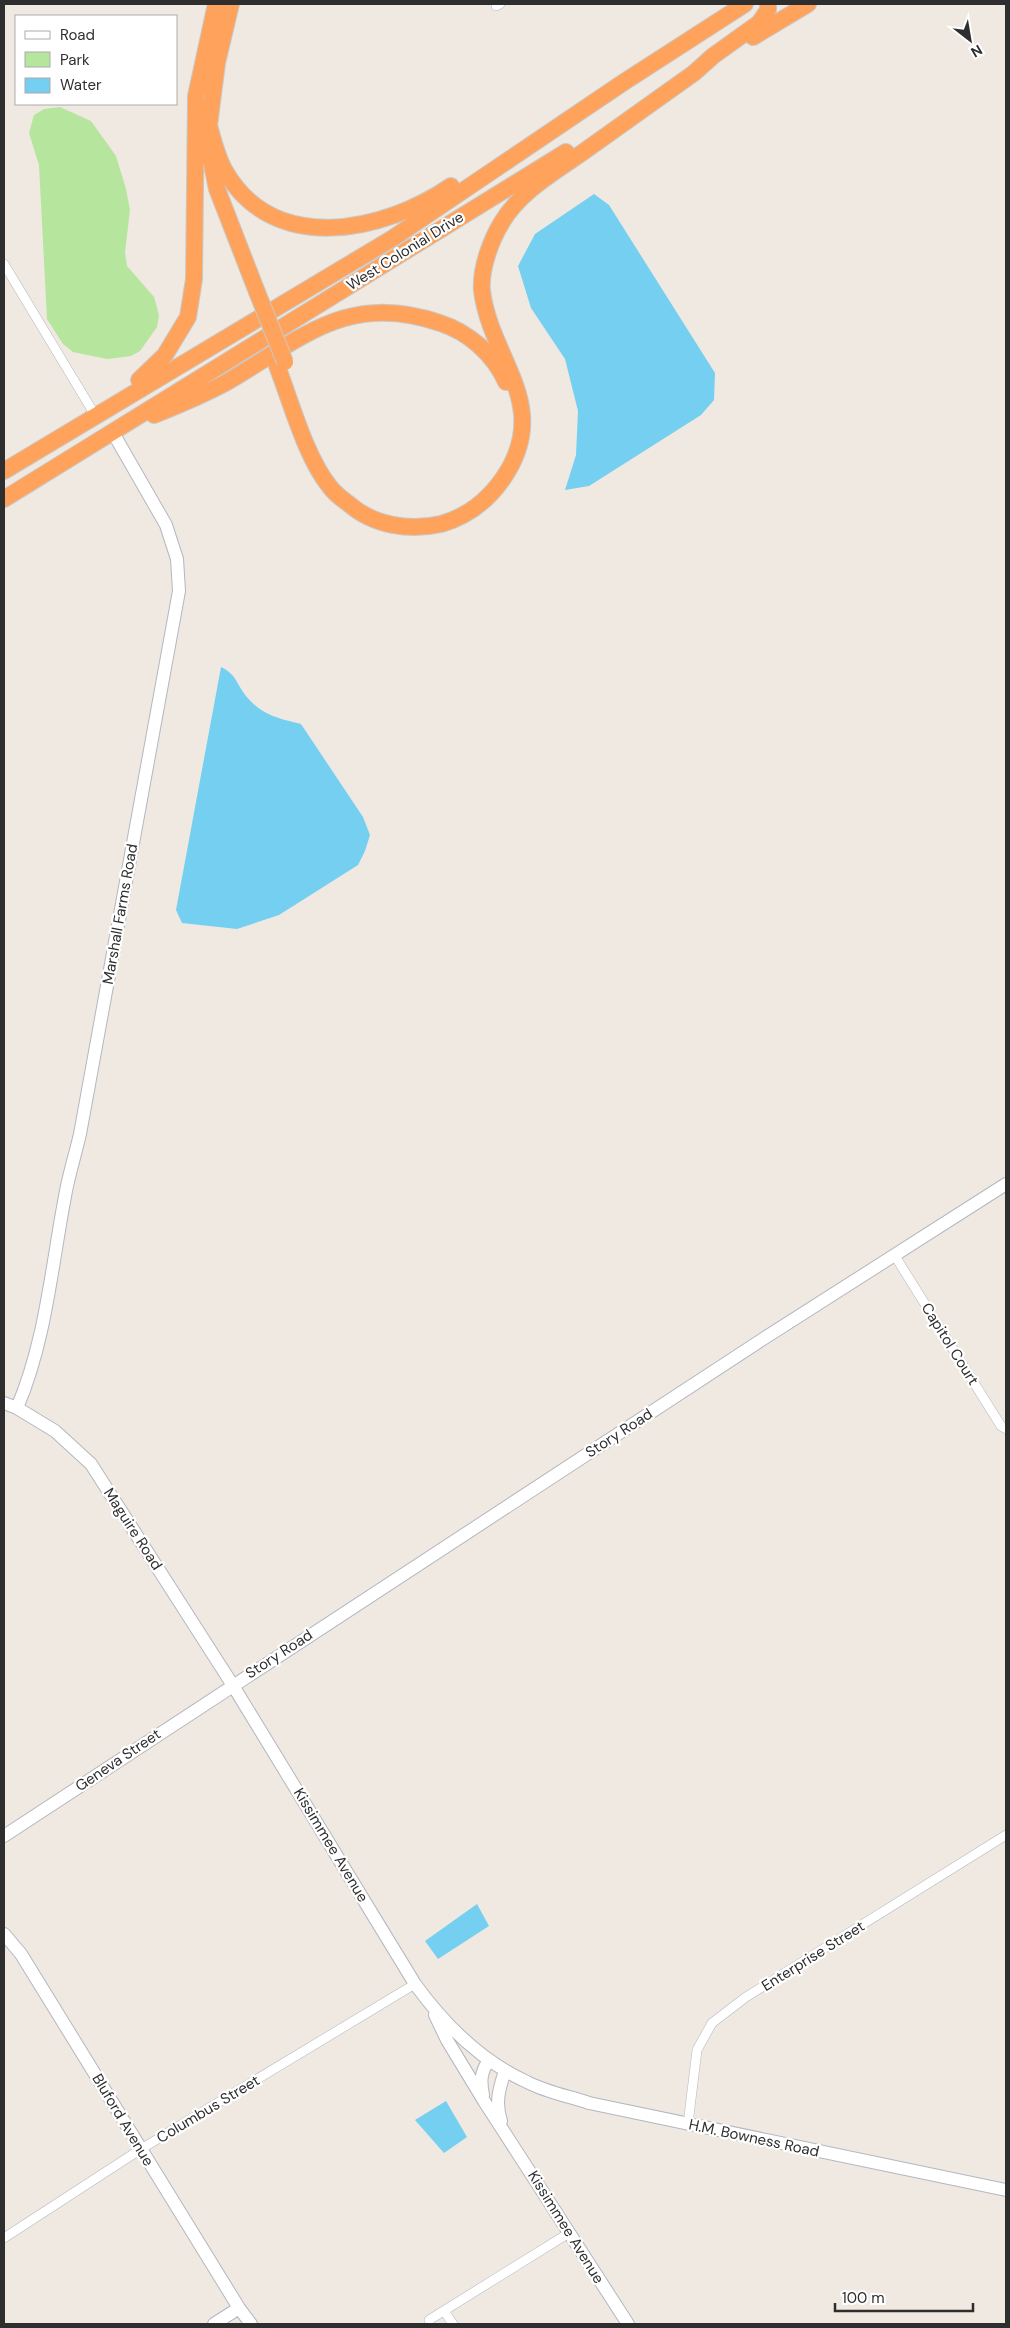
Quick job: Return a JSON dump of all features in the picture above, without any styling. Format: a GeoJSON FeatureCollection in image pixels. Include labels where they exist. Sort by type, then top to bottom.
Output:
{"type":"FeatureCollection","features":[{"type":"Feature","properties":{"kind":"highway"},"geometry":{"type":"LineString","coordinates":[[97,414],[158,364],[183,329],[188,317],[194,278],[196,96],[216,4]]}},
{"type":"Feature","properties":{"kind":"highway"},"geometry":{"type":"LineString","coordinates":[[231,4],[217,63],[209,125],[209,158],[217,189],[320,472],[330,488],[357,511],[376,521],[399,527],[428,527],[451,521],[472,510],[492,494],[509,470],[520,444],[521,403],[517,386],[486,310],[482,289],[483,272],[502,222],[527,194],[556,171],[694,73],[713,56],[759,23],[768,10],[768,4]]}},
{"type":"Feature","properties":{"kind":"highway","name":"West Colonial Drive"},"geometry":{"type":"LineString","coordinates":[[4,471],[393,238],[624,82],[746,4]]}},
{"type":"Feature","properties":{"kind":"highway","name":"West Colonial Drive"},"geometry":{"type":"LineString","coordinates":[[4,499],[694,73],[791,9],[808,4]]}},
{"type":"Feature","properties":{"kind":"highway"},"geometry":{"type":"LineString","coordinates":[[209,125],[225,171],[252,205],[288,223],[327,228],[348,227],[374,222],[421,205],[561,112],[624,82]]}},
{"type":"Feature","properties":{"kind":"highway"},"geometry":{"type":"LineString","coordinates":[[196,150],[209,193],[254,294]]}},
{"type":"Feature","properties":{"kind":"highway"},"geometry":{"type":"LineString","coordinates":[[112,431],[198,397],[332,320],[374,312],[395,313],[416,316],[449,326],[481,347],[495,362],[510,390],[513,404],[513,433],[504,462],[496,476],[479,495],[452,512],[417,520],[399,519],[375,511],[357,502],[344,491],[327,469],[281,364]]}},
{"type":"Feature","properties":{"kind":"street"},"geometry":{"type":"LineString","coordinates":[[4,264],[97,414]]}},
{"type":"Feature","properties":{"kind":"street","name":"Marshall Farms Road"},"geometry":{"type":"LineString","coordinates":[[17,1408],[30,1378],[39,1339],[67,1185],[82,1124],[179,591],[177,559],[166,525],[112,431]]}},
{"type":"Feature","properties":{"kind":"street","name":"Story Road"},"geometry":{"type":"LineString","coordinates":[[232,1684],[755,1344],[1006,1184]]}},
{"type":"Feature","properties":{"kind":"street","name":"Capitol Court"},"geometry":{"type":"LineString","coordinates":[[895,1256],[1001,1426],[1006,1429]]}},
{"type":"Feature","properties":{"kind":"street","name":"Maguire Road"},"geometry":{"type":"LineString","coordinates":[[4,1403],[17,1408],[55,1431],[91,1464],[232,1684]]}},
{"type":"Feature","properties":{"kind":"street","name":"Geneva Street"},"geometry":{"type":"LineString","coordinates":[[4,1836],[232,1684]]}},
{"type":"Feature","properties":{"kind":"street","name":"Kissimmee Avenue"},"geometry":{"type":"LineString","coordinates":[[232,1684],[415,1984],[431,2005],[459,2035],[505,2071],[498,2091],[497,2109],[504,2130]]}},
{"type":"Feature","properties":{"kind":"street","name":"Enterprise Street"},"geometry":{"type":"LineString","coordinates":[[688,2124],[697,2050],[712,2023],[746,1997],[1006,1835]]}},
{"type":"Feature","properties":{"kind":"street","name":"Bluford Avenue"},"geometry":{"type":"LineString","coordinates":[[4,1934],[21,1954],[239,2308],[247,2324]]}},
{"type":"Feature","properties":{"kind":"street","name":"Columbus Street"},"geometry":{"type":"LineString","coordinates":[[4,2238],[141,2150],[415,1984]]}},
{"type":"Feature","properties":{"kind":"street","name":"Kissimmee Avenue"},"geometry":{"type":"LineString","coordinates":[[431,2005],[447,2040],[484,2101],[628,2324]]}},
{"type":"Feature","properties":{"kind":"street"},"geometry":{"type":"LineString","coordinates":[[484,2101],[480,2084],[482,2070],[489,2060]]}},
{"type":"Feature","properties":{"kind":"street","name":"H.M. Bowness Road"},"geometry":{"type":"LineString","coordinates":[[505,2071],[541,2088],[589,2103],[1006,2190]]}},
{"type":"Feature","properties":{"kind":"street"},"geometry":{"type":"LineString","coordinates":[[429,2320],[569,2234]]}},
{"type":"Feature","properties":{"kind":"street"},"geometry":{"type":"LineString","coordinates":[[214,2324],[239,2308]]}},
{"type":"Feature","properties":{"kind":"street","name":"Bluford Avenue"},"geometry":{"type":"LineString","coordinates":[[239,2308],[252,2324]]}},
{"type":"Feature","properties":{"kind":"street"},"geometry":{"type":"LineString","coordinates":[[444,2311],[453,2324]]}},
{"type":"Feature","properties":{"kind":"green space"},"geometry":{"type":"Polygon","coordinates":[[[60,107],[91,121],[116,156],[126,189],[130,210],[125,252],[127,266],[154,297],[159,315],[157,327],[140,351],[131,356],[107,359],[73,352],[63,344],[47,319],[39,165],[29,133],[34,115],[44,109],[60,107]]]}},
{"type":"Feature","properties":{"kind":"water"},"geometry":{"type":"Polygon","coordinates":[[[594,194],[609,205],[715,373],[714,400],[701,415],[589,486],[565,490],[576,455],[578,411],[565,359],[531,308],[518,266],[535,234],[594,194]]]}},
{"type":"Feature","properties":{"kind":"water"},"geometry":{"type":"Polygon","coordinates":[[[221,667],[233,676],[246,696],[258,708],[278,718],[301,724],[363,817],[370,835],[358,865],[279,915],[237,929],[182,923],[176,910],[221,667]]]}},
{"type":"Feature","properties":{"kind":"water"},"geometry":{"type":"Polygon","coordinates":[[[477,1904],[489,1926],[438,1959],[425,1941],[477,1904]]]}},
{"type":"Feature","properties":{"kind":"water"},"geometry":{"type":"Polygon","coordinates":[[[446,2101],[467,2137],[444,2153],[415,2120],[446,2101]]]}}]}
